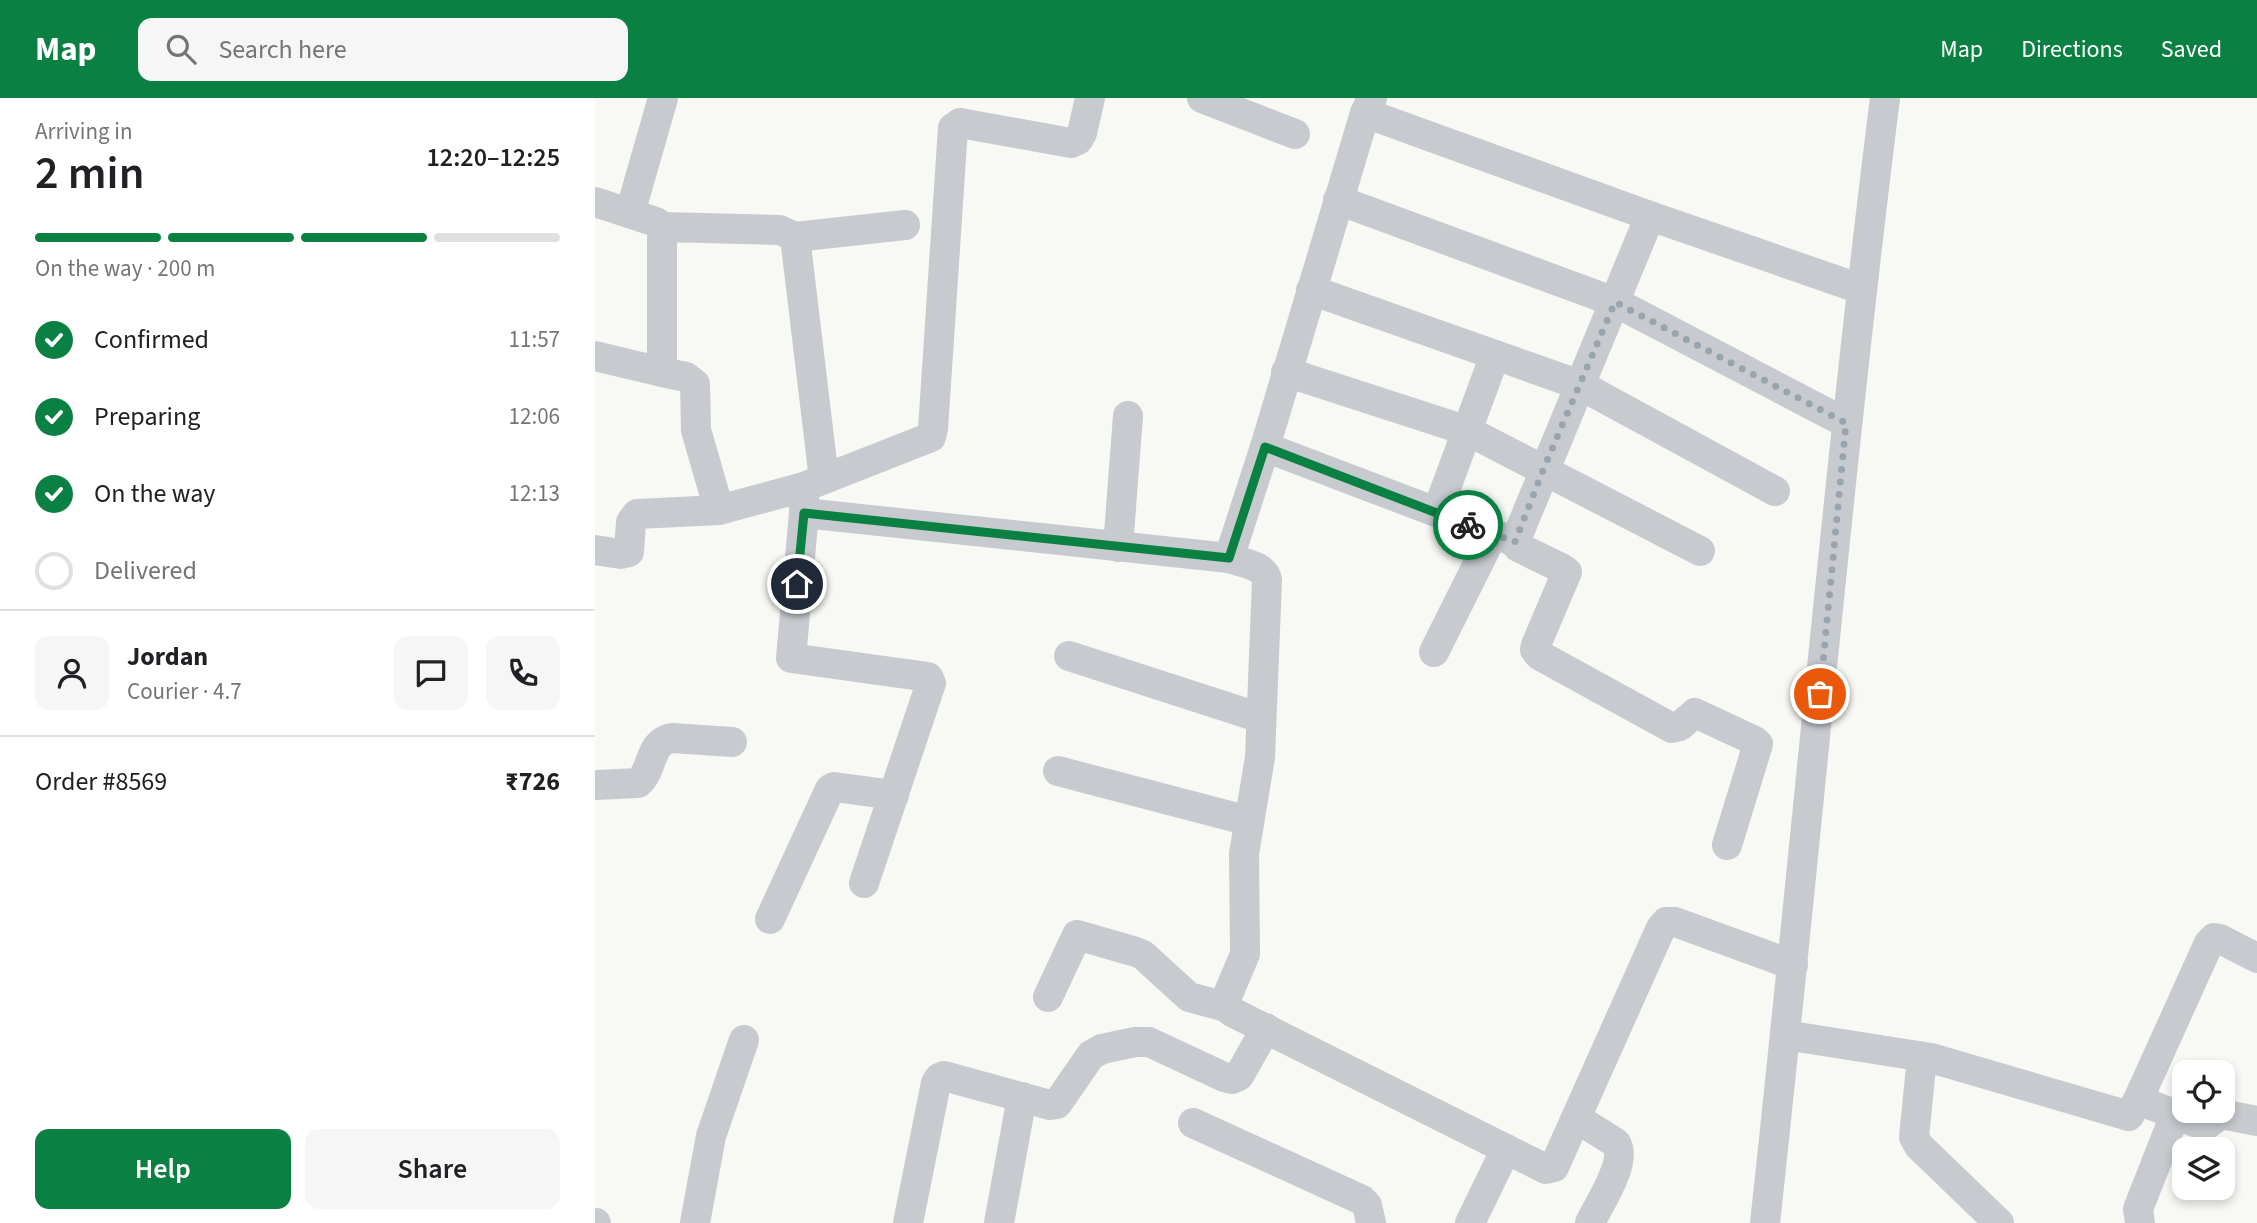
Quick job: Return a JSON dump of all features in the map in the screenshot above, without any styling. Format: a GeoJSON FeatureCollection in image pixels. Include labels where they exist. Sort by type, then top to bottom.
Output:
{"type":"FeatureCollection","features":[{"type":"Feature","properties":{"kind":"street"},"geometry":{"type":"LineString","coordinates":[[630,213],[663,98]]}},
{"type":"Feature","properties":{"kind":"street"},"geometry":{"type":"LineString","coordinates":[[595,551],[621,554],[629,552],[631,522],[637,514],[719,510],[811,493],[931,437],[953,128],[960,123],[1071,142],[1078,140],[1082,133],[1090,98]]}},
{"type":"Feature","properties":{"kind":"street"},"geometry":{"type":"LineString","coordinates":[[1202,98],[1295,134]]}},
{"type":"Feature","properties":{"kind":"street"},"geometry":{"type":"LineString","coordinates":[[1765,1223],[1846,423],[1885,98]]}},
{"type":"Feature","properties":{"kind":"street"},"geometry":{"type":"LineString","coordinates":[[1229,558],[1368,106],[1650,216],[1861,289]]}},
{"type":"Feature","properties":{"kind":"street"},"geometry":{"type":"LineString","coordinates":[[1338,200],[1615,302],[1846,423]]}},
{"type":"Feature","properties":{"kind":"street"},"geometry":{"type":"LineString","coordinates":[[595,202],[656,222],[662,227],[780,230],[795,237],[905,225]]}},
{"type":"Feature","properties":{"kind":"street"},"geometry":{"type":"LineString","coordinates":[[1434,652],[1543,470],[1650,216]]}},
{"type":"Feature","properties":{"kind":"street"},"geometry":{"type":"LineString","coordinates":[[662,227],[663,372]]}},
{"type":"Feature","properties":{"kind":"street"},"geometry":{"type":"LineString","coordinates":[[795,237],[811,493],[791,657],[930,679],[930,689],[864,883]]}},
{"type":"Feature","properties":{"kind":"street"},"geometry":{"type":"LineString","coordinates":[[1311,290],[1580,386],[1775,491]]}},
{"type":"Feature","properties":{"kind":"street"},"geometry":{"type":"LineString","coordinates":[[1437,512],[1495,355]]}},
{"type":"Feature","properties":{"kind":"street"},"geometry":{"type":"LineString","coordinates":[[595,356],[686,377],[695,384],[696,430],[719,510]]}},
{"type":"Feature","properties":{"kind":"street"},"geometry":{"type":"LineString","coordinates":[[1286,372],[1468,431],[1700,551]]}},
{"type":"Feature","properties":{"kind":"street"},"geometry":{"type":"LineString","coordinates":[[1118,547],[1128,416]]}},
{"type":"Feature","properties":{"kind":"street"},"geometry":{"type":"LineString","coordinates":[[1265,447],[1504,538],[1567,572],[1536,645],[1535,650],[1539,654],[1672,728],[1680,726],[1695,713],[1758,744],[1727,845]]}},
{"type":"Feature","properties":{"kind":"street"},"geometry":{"type":"LineString","coordinates":[[811,493],[1118,547],[1229,558],[1262,570],[1266,575],[1259,769],[1244,854],[1245,954],[1226,999],[1226,1007]]}},
{"type":"Feature","properties":{"kind":"street"},"geometry":{"type":"LineString","coordinates":[[1069,656],[1261,718]]}},
{"type":"Feature","properties":{"kind":"street"},"geometry":{"type":"LineString","coordinates":[[595,785],[639,783],[644,779],[658,744],[664,739],[732,742]]}},
{"type":"Feature","properties":{"kind":"street"},"geometry":{"type":"LineString","coordinates":[[1058,771],[1249,821]]}},
{"type":"Feature","properties":{"kind":"street"},"geometry":{"type":"LineString","coordinates":[[770,919],[830,789],[834,787],[894,795]]}},
{"type":"Feature","properties":{"kind":"street"},"geometry":{"type":"LineString","coordinates":[[1048,997],[1077,935],[1136,951],[1188,997],[1226,1007],[1550,1169],[1554,1167],[1666,922],[1675,922],[1793,965]]}},
{"type":"Feature","properties":{"kind":"street"},"geometry":{"type":"LineString","coordinates":[[1785,1035],[1922,1057],[2125,1116],[2131,1114],[2138,1100],[2209,943],[2214,938],[2220,939],[2257,958]]}},
{"type":"Feature","properties":{"kind":"street"},"geometry":{"type":"LineString","coordinates":[[908,1223],[939,1078],[944,1076],[1051,1105],[1058,1104],[1091,1055],[1102,1049],[1142,1041],[1232,1079],[1239,1076],[1266,1028]]}},
{"type":"Feature","properties":{"kind":"street"},"geometry":{"type":"LineString","coordinates":[[695,1223],[706,1155],[744,1040]]}},
{"type":"Feature","properties":{"kind":"street"},"geometry":{"type":"LineString","coordinates":[[1922,1057],[1914,1137],[1919,1146],[1999,1223]]}},
{"type":"Feature","properties":{"kind":"street"},"geometry":{"type":"LineString","coordinates":[[999,1223],[1022,1097]]}},
{"type":"Feature","properties":{"kind":"street"},"geometry":{"type":"LineString","coordinates":[[2138,1100],[2172,1114]]}},
{"type":"Feature","properties":{"kind":"street"},"geometry":{"type":"LineString","coordinates":[[2235,1117],[2257,1121]]}},
{"type":"Feature","properties":{"kind":"street"},"geometry":{"type":"LineString","coordinates":[[1576,1118],[1616,1143],[1620,1149],[1619,1163],[1590,1223]]}},
{"type":"Feature","properties":{"kind":"street"},"geometry":{"type":"LineString","coordinates":[[1193,1123],[1362,1199],[1367,1205],[1371,1223]]}},
{"type":"Feature","properties":{"kind":"street"},"geometry":{"type":"LineString","coordinates":[[2140,1223],[2138,1209],[2172,1123]]}},
{"type":"Feature","properties":{"kind":"street"},"geometry":{"type":"LineString","coordinates":[[1470,1223],[1506,1149]]}},
{"type":"Feature","properties":{"kind":"way so far"},"geometry":{"type":"LineString","coordinates":[[1468,525],[1515,542],[1615,302],[1846,423],[1820,694]]}},
{"type":"Feature","properties":{"kind":"route"},"geometry":{"type":"LineString","coordinates":[[797,584],[804,513],[1229,558],[1265,447],[1468,525]]}}]}
